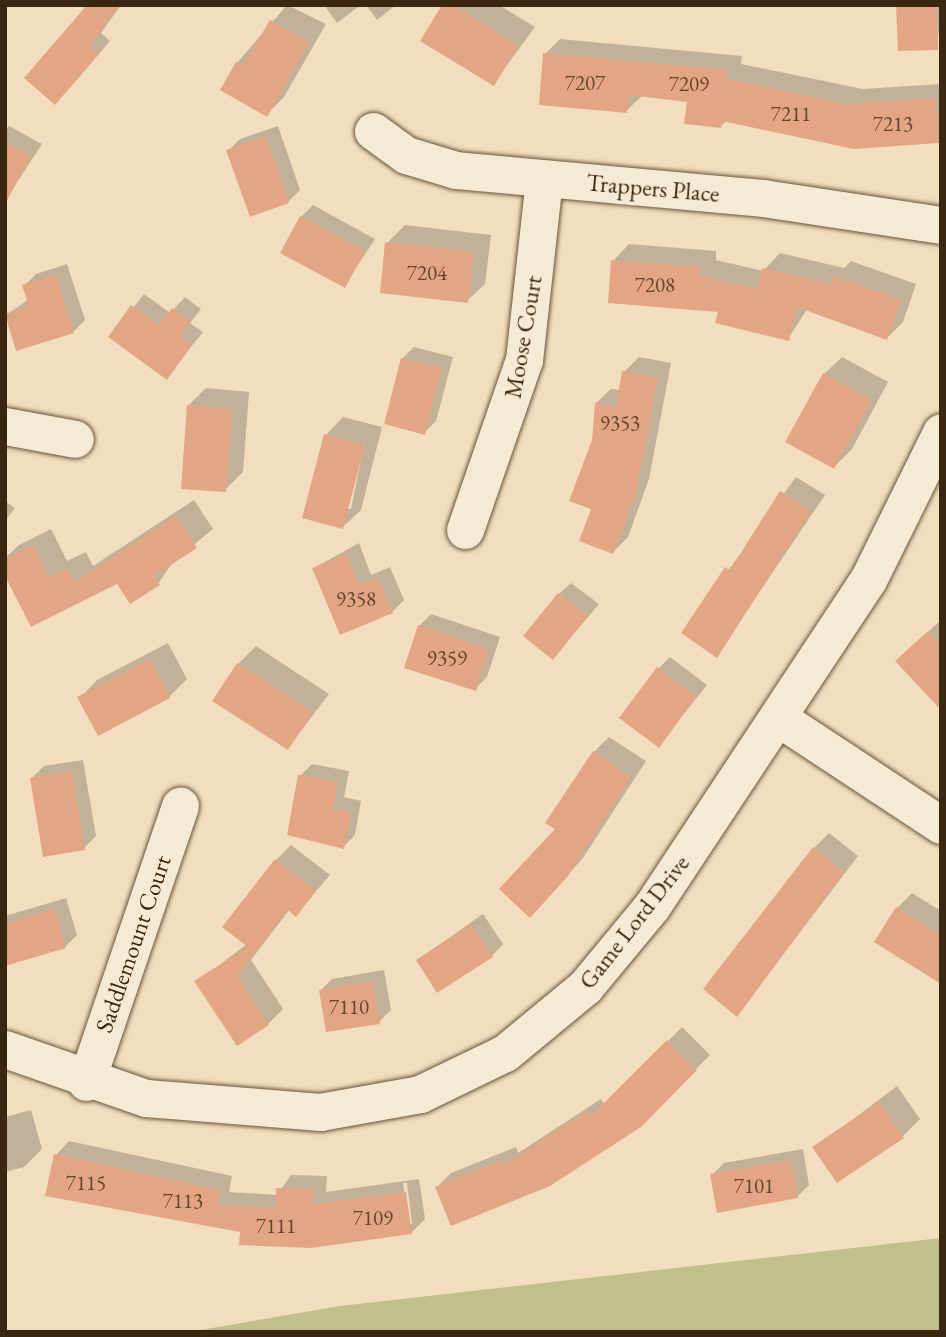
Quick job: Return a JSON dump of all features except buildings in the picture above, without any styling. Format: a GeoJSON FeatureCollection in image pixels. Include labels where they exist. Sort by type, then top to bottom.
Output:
{"type":"FeatureCollection","features":[{"type":"Feature","properties":{"kind":"street","name":"Trappers Place"},"geometry":{"type":"LineString","coordinates":[[373,131],[427,163],[544,179],[762,198],[941,225]]}},
{"type":"Feature","properties":{"kind":"street","name":"Moose Court"},"geometry":{"type":"LineString","coordinates":[[465,530],[524,360],[544,179]]}},
{"type":"Feature","properties":{"kind":"street"},"geometry":{"type":"LineString","coordinates":[[5,426],[75,439]]}},
{"type":"Feature","properties":{"kind":"street","name":"Game Lord Drive"},"geometry":{"type":"LineString","coordinates":[[5,1049],[86,1082],[193,1106],[320,1112],[387,1103],[479,1069],[563,1008],[614,954],[780,719],[875,568],[941,432]]}},
{"type":"Feature","properties":{"kind":"street"},"geometry":{"type":"LineString","coordinates":[[780,719],[941,825]]}},
{"type":"Feature","properties":{"kind":"street","name":"Saddlemount Court"},"geometry":{"type":"LineString","coordinates":[[86,1082],[180,806]]}},
{"type":"Feature","properties":{"kind":"green space"},"geometry":{"type":"Polygon","coordinates":[[[941,1238],[941,1332],[189,1332],[340,1306],[941,1238]]]}}]}
